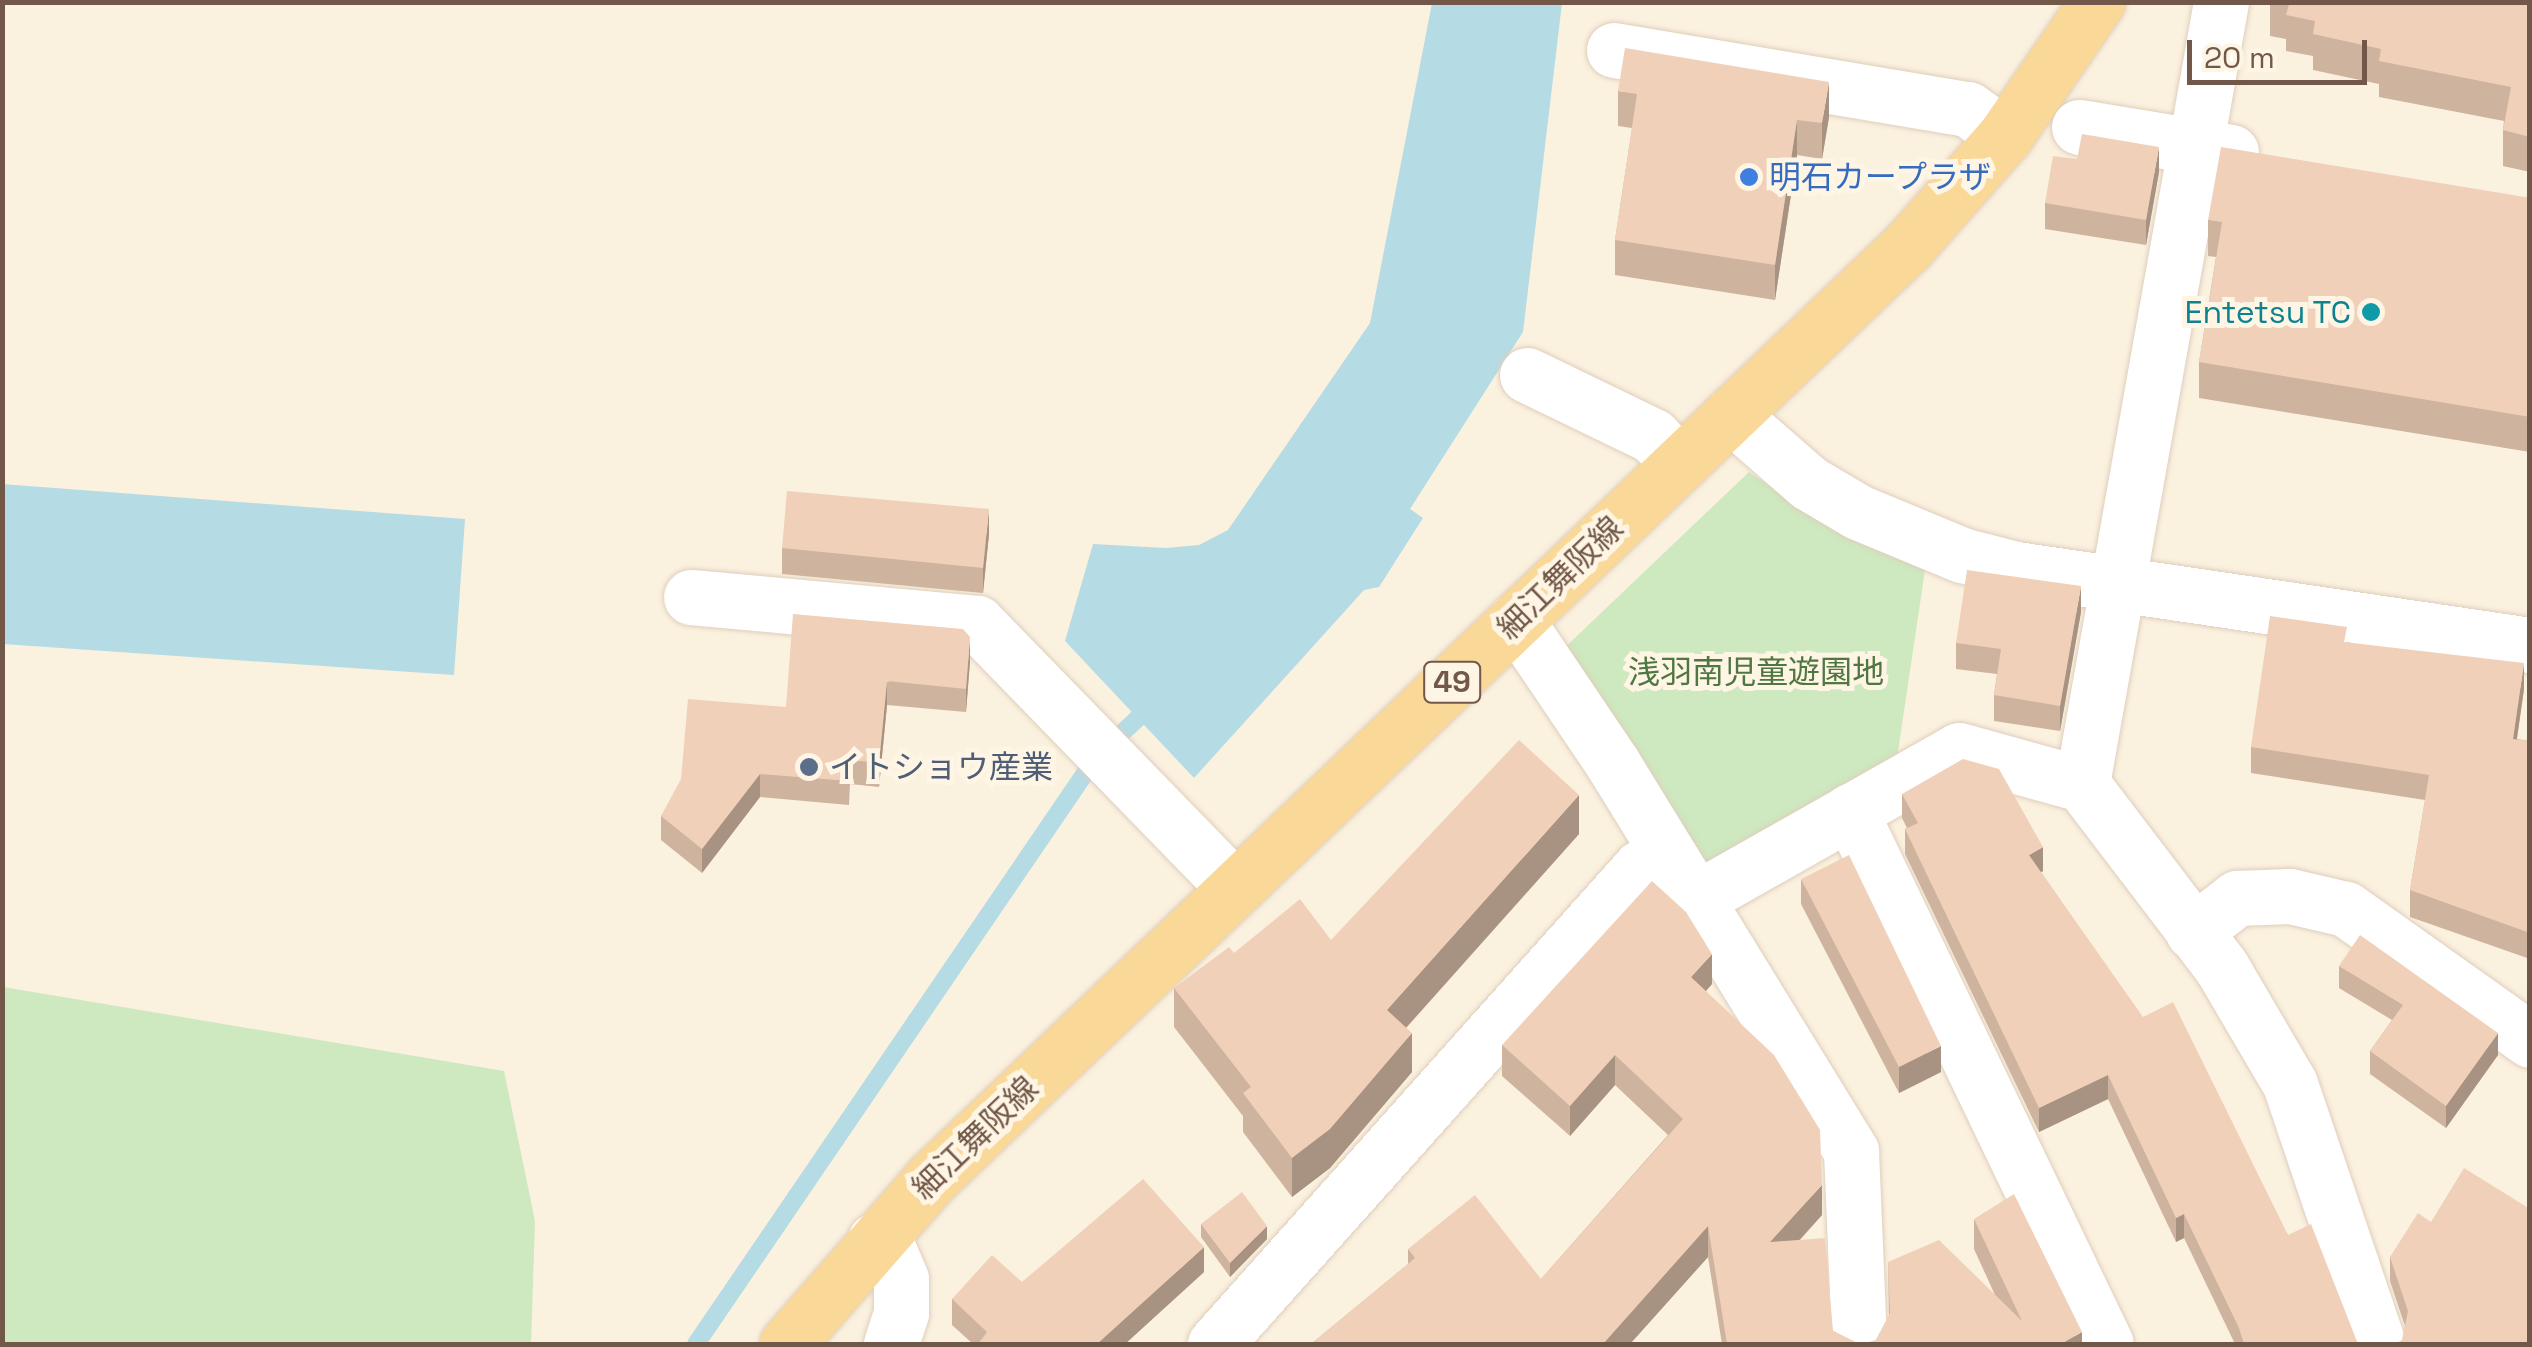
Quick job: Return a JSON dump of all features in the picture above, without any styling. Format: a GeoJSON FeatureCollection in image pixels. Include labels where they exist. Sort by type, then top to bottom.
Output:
{"type":"FeatureCollection","features":[{"type":"Feature","properties":{"kind":"main road","name":"細江舞阪線"},"geometry":{"type":"LineString","coordinates":[[787,1344],[932,1178],[1908,246],[2005,136],[2097,2]]}},
{"type":"Feature","properties":{"kind":"street"},"geometry":{"type":"LineString","coordinates":[[2082,784],[2220,2]]}},
{"type":"Feature","properties":{"kind":"street"},"geometry":{"type":"LineString","coordinates":[[1614,50],[1968,109],[2005,136]]}},
{"type":"Feature","properties":{"kind":"street"},"geometry":{"type":"LineString","coordinates":[[2079,127],[2274,159]]}},
{"type":"Feature","properties":{"kind":"street"},"geometry":{"type":"LineString","coordinates":[[1528,375],[1653,436],[1680,464]]}},
{"type":"Feature","properties":{"kind":"street"},"geometry":{"type":"LineString","coordinates":[[1731,415],[1809,483],[1909,536],[2016,569],[2530,645]]}},
{"type":"Feature","properties":{"kind":"street"},"geometry":{"type":"LineString","coordinates":[[691,597],[977,623],[1235,888]]}},
{"type":"Feature","properties":{"kind":"street"},"geometry":{"type":"LineString","coordinates":[[1516,620],[1696,898],[1851,1151],[1859,1344]]}},
{"type":"Feature","properties":{"kind":"street"},"geometry":{"type":"LineString","coordinates":[[1696,898],[1959,750],[2082,784],[2250,1010],[2290,1084],[2378,1344]]}},
{"type":"Feature","properties":{"kind":"street"},"geometry":{"type":"LineString","coordinates":[[1850,811],[2106,1344]]}},
{"type":"Feature","properties":{"kind":"street"},"geometry":{"type":"LineString","coordinates":[[1215,1344],[1640,868],[1666,852]]}},
{"type":"Feature","properties":{"kind":"street"},"geometry":{"type":"LineString","coordinates":[[2194,932],[2237,898],[2290,896],[2346,909],[2530,1040]]}},
{"type":"Feature","properties":{"kind":"street"},"geometry":{"type":"LineString","coordinates":[[875,1240],[890,1253],[900,1279],[909,1334]]}},
{"type":"Feature","properties":{"kind":"green space","name":"浅羽南児童遊園地"},"geometry":{"type":"Polygon","coordinates":[[[1749,472],[1845,536],[1925,570],[1896,765],[1702,874],[1559,653],[1749,472]]]}},
{"type":"Feature","properties":{"kind":"green space"},"geometry":{"type":"Polygon","coordinates":[[[3,987],[504,1071],[535,1221],[531,1344],[3,1344],[3,987]]]}},
{"type":"Feature","properties":{"kind":"water"},"geometry":{"type":"Polygon","coordinates":[[[1432,3],[1562,3],[1523,332],[1410,509],[1423,518],[1379,587],[1364,590],[1194,778],[1065,641],[1093,544],[1166,548],[1199,545],[1228,530],[1370,323],[1432,3]]]}},
{"type":"Feature","properties":{"kind":"water"},"geometry":{"type":"Polygon","coordinates":[[[2,484],[465,519],[454,675],[3,644],[2,484]]]}},
{"type":"Feature","properties":{"kind":"building"},"geometry":{"type":"Polygon","coordinates":[[[2279,2],[2530,2],[2530,137],[2503,130],[2511,87],[2379,61],[2381,49],[2313,34],[2315,21],[2286,15],[2289,4],[2279,2]]]}},
{"type":"Feature","properties":{"kind":"building","name":"明石カープラザ"},"geometry":{"type":"Polygon","coordinates":[[[1625,48],[1829,82],[1822,123],[1797,120],[1775,265],[1615,240],[1637,94],[1618,91],[1625,48]]]}},
{"type":"Feature","properties":{"kind":"building"},"geometry":{"type":"Polygon","coordinates":[[[2082,134],[2159,147],[2146,220],[2045,203],[2053,156],[2077,159],[2082,134]]]}},
{"type":"Feature","properties":{"kind":"building","name":"Entetsu TC"},"geometry":{"type":"Polygon","coordinates":[[[2221,147],[2530,197],[2530,417],[2199,362],[2222,222],[2208,220],[2221,147]]]}},
{"type":"Feature","properties":{"kind":"building"},"geometry":{"type":"Polygon","coordinates":[[[787,491],[989,509],[983,568],[782,548],[787,491]]]}},
{"type":"Feature","properties":{"kind":"building"},"geometry":{"type":"Polygon","coordinates":[[[1967,570],[2081,586],[2060,706],[1994,695],[2001,649],[1956,643],[1967,570]]]}},
{"type":"Feature","properties":{"kind":"building"},"geometry":{"type":"Polygon","coordinates":[[[793,614],[963,629],[970,637],[966,689],[887,681],[879,763],[850,760],[849,781],[760,774],[702,849],[661,816],[681,779],[688,699],[786,707],[793,614]]]}},
{"type":"Feature","properties":{"kind":"building"},"geometry":{"type":"Polygon","coordinates":[[[2270,616],[2347,627],[2344,642],[2524,663],[2513,739],[2530,741],[2530,933],[2410,890],[2429,775],[2251,747],[2270,616]]]}},
{"type":"Feature","properties":{"kind":"building"},"geometry":{"type":"Polygon","coordinates":[[[1519,740],[1579,795],[1387,1010],[1412,1033],[1330,1129],[1292,1158],[1243,1093],[1251,1087],[1174,988],[1229,947],[1234,953],[1300,899],[1331,940],[1519,740]]]}},
{"type":"Feature","properties":{"kind":"building"},"geometry":{"type":"Polygon","coordinates":[[[1963,759],[1999,769],[2043,847],[2029,855],[2143,1017],[2173,1002],[2288,1235],[2311,1224],[2358,1344],[2244,1344],[2184,1214],[2176,1218],[2108,1075],[2039,1108],[1905,829],[1918,823],[1902,794],[1963,759]]]}},
{"type":"Feature","properties":{"kind":"building"},"geometry":{"type":"Polygon","coordinates":[[[1849,855],[1941,1046],[1899,1067],[1801,879],[1849,855]]]}},
{"type":"Feature","properties":{"kind":"building"},"geometry":{"type":"Polygon","coordinates":[[[1652,881],[1686,912],[1712,954],[1691,977],[1774,1055],[1820,1130],[1822,1185],[1770,1242],[1825,1238],[1833,1331],[1859,1344],[1727,1344],[1708,1226],[1603,1344],[1311,1344],[1415,1258],[1408,1249],[1475,1195],[1541,1279],[1683,1119],[1615,1055],[1570,1106],[1502,1045],[1652,881]]]}},
{"type":"Feature","properties":{"kind":"building"},"geometry":{"type":"Polygon","coordinates":[[[2360,935],[2498,1033],[2446,1106],[2370,1051],[2403,1005],[2339,966],[2360,935]]]}},
{"type":"Feature","properties":{"kind":"building"},"geometry":{"type":"Polygon","coordinates":[[[2464,1168],[2530,1209],[2530,1344],[2395,1344],[2402,1340],[2408,1311],[2390,1257],[2418,1213],[2431,1222],[2464,1168]]]}},
{"type":"Feature","properties":{"kind":"building"},"geometry":{"type":"Polygon","coordinates":[[[1143,1179],[1204,1247],[1097,1344],[978,1344],[987,1332],[952,1299],[992,1255],[1022,1282],[1143,1179]]]}},
{"type":"Feature","properties":{"kind":"building"},"geometry":{"type":"Polygon","coordinates":[[[1242,1192],[1267,1226],[1230,1263],[1201,1224],[1242,1192]]]}},
{"type":"Feature","properties":{"kind":"building"},"geometry":{"type":"Polygon","coordinates":[[[2014,1194],[2082,1332],[2061,1344],[1861,1344],[1876,1340],[1890,1313],[1888,1262],[1939,1240],[2022,1321],[1974,1219],[2014,1194]]]}},
{"type":"Feature","properties":{"kind":"waterway"},"geometry":{"type":"LineString","coordinates":[[1122,733],[1138,718]]}},
{"type":"Feature","properties":{"kind":"waterway"},"geometry":{"type":"LineString","coordinates":[[696,1344],[1090,766]]}},
{"type":"Feature","properties":{"kind":"place","name":"明石カープラザ"},"geometry":{"type":"Point","coordinates":[1749,177]}},
{"type":"Feature","properties":{"kind":"place","name":"Entetsu TC"},"geometry":{"type":"Point","coordinates":[2371,312]}},
{"type":"Feature","properties":{"kind":"place","name":"イトショウ産業"},"geometry":{"type":"Point","coordinates":[809,767]}}]}
